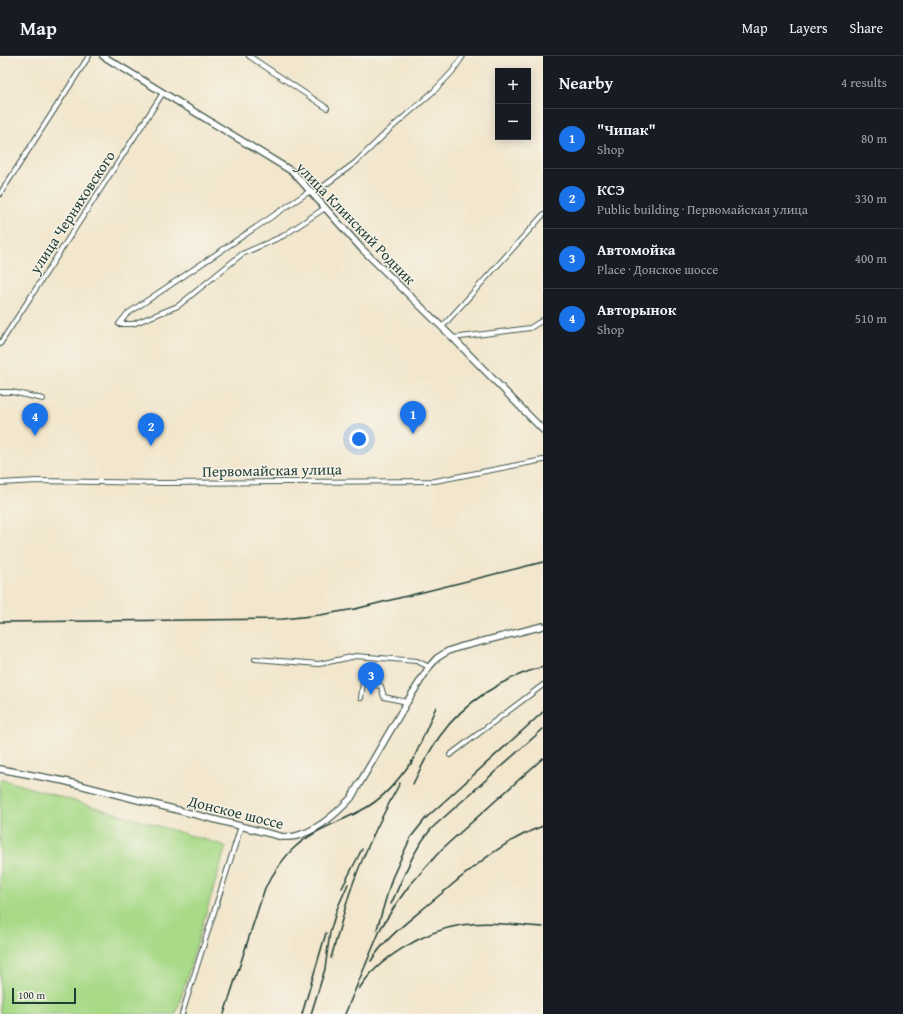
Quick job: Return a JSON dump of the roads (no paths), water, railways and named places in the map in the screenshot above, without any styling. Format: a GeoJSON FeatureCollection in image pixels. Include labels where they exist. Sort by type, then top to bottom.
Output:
{"type":"FeatureCollection","features":[{"type":"Feature","properties":{"kind":"main road","name":"улица Клинский Родник"},"geometry":{"type":"LineString","coordinates":[[103,56],[293,172],[362,249],[442,327],[543,430]]}},
{"type":"Feature","properties":{"kind":"main road","name":"Донское шоссе"},"geometry":{"type":"LineString","coordinates":[[0,769],[64,781],[284,837],[296,836],[307,832],[340,810],[351,798],[407,702],[429,667],[437,658],[448,651],[460,647],[543,626]]}},
{"type":"Feature","properties":{"kind":"street"},"geometry":{"type":"LineString","coordinates":[[0,194],[89,56]]}},
{"type":"Feature","properties":{"kind":"street"},"geometry":{"type":"LineString","coordinates":[[249,56],[327,108]]}},
{"type":"Feature","properties":{"kind":"street"},"geometry":{"type":"LineString","coordinates":[[325,208],[283,236],[242,254],[178,306],[133,324],[119,324],[126,314],[356,162],[389,130],[434,91],[452,72],[463,56]]}},
{"type":"Feature","properties":{"kind":"street","name":"улица Черняховского"},"geometry":{"type":"LineString","coordinates":[[0,344],[163,93]]}},
{"type":"Feature","properties":{"kind":"street"},"geometry":{"type":"LineString","coordinates":[[442,327],[543,215]]}},
{"type":"Feature","properties":{"kind":"street"},"geometry":{"type":"LineString","coordinates":[[453,338],[530,328],[543,320]]}},
{"type":"Feature","properties":{"kind":"street"},"geometry":{"type":"LineString","coordinates":[[0,392],[12,392],[43,399]]}},
{"type":"Feature","properties":{"kind":"street","name":"Первомайская улица"},"geometry":{"type":"LineString","coordinates":[[0,483],[44,481],[172,483],[435,480],[543,460]]}},
{"type":"Feature","properties":{"kind":"street"},"geometry":{"type":"LineString","coordinates":[[254,659],[319,664],[356,656],[417,661],[429,667]]}},
{"type":"Feature","properties":{"kind":"street"},"geometry":{"type":"LineString","coordinates":[[361,698],[363,683],[381,686],[384,697],[407,702]]}},
{"type":"Feature","properties":{"kind":"street"},"geometry":{"type":"LineString","coordinates":[[450,755],[543,685]]}},
{"type":"Feature","properties":{"kind":"street"},"geometry":{"type":"LineString","coordinates":[[182,1014],[241,826]]}},
{"type":"Feature","properties":{"kind":"railway"},"geometry":{"type":"LineString","coordinates":[[0,622],[283,619],[320,615],[355,609],[543,562]]}},
{"type":"Feature","properties":{"kind":"railway"},"geometry":{"type":"LineString","coordinates":[[413,784],[425,759],[436,742],[461,712],[486,692],[500,684],[528,671],[543,667]]}},
{"type":"Feature","properties":{"kind":"railway"},"geometry":{"type":"LineString","coordinates":[[411,764],[436,707]]}},
{"type":"Feature","properties":{"kind":"railway"},"geometry":{"type":"LineString","coordinates":[[377,929],[392,878],[411,837],[426,818],[543,712]]}},
{"type":"Feature","properties":{"kind":"railway"},"geometry":{"type":"LineString","coordinates":[[391,904],[414,855],[432,828],[543,729]]}},
{"type":"Feature","properties":{"kind":"railway"},"geometry":{"type":"LineString","coordinates":[[345,1014],[381,928],[409,886],[442,849],[543,758]]}},
{"type":"Feature","properties":{"kind":"railway"},"geometry":{"type":"LineString","coordinates":[[224,1014],[265,888],[282,862],[294,848],[309,836],[360,811],[376,801],[396,782],[413,760]]}},
{"type":"Feature","properties":{"kind":"railway"},"geometry":{"type":"LineString","coordinates":[[331,958],[349,895],[360,866],[400,783]]}},
{"type":"Feature","properties":{"kind":"railway"},"geometry":{"type":"LineString","coordinates":[[371,961],[377,952],[398,930],[470,870],[497,850],[543,826]]}},
{"type":"Feature","properties":{"kind":"railway"},"geometry":{"type":"LineString","coordinates":[[342,888],[362,849]]}},
{"type":"Feature","properties":{"kind":"railway"},"geometry":{"type":"LineString","coordinates":[[311,1014],[325,969],[330,932],[337,909],[348,884]]}},
{"type":"Feature","properties":{"kind":"railway"},"geometry":{"type":"LineString","coordinates":[[359,989],[367,978],[390,957],[418,940],[447,928],[481,923],[543,927]]}},
{"type":"Feature","properties":{"kind":"railway"},"geometry":{"type":"LineString","coordinates":[[302,1014],[326,933]]}},
{"type":"Feature","properties":{"kind":"place","name":"\"Чипак\""},"geometry":{"type":"Point","coordinates":[413,434]}},
{"type":"Feature","properties":{"kind":"place","name":"Авторынок"},"geometry":{"type":"Point","coordinates":[35,436]}},
{"type":"Feature","properties":{"kind":"place","name":"КСЭ"},"geometry":{"type":"Point","coordinates":[151,446]}},
{"type":"Feature","properties":{"kind":"place","name":"Автомойка"},"geometry":{"type":"Point","coordinates":[371,695]}}]}
